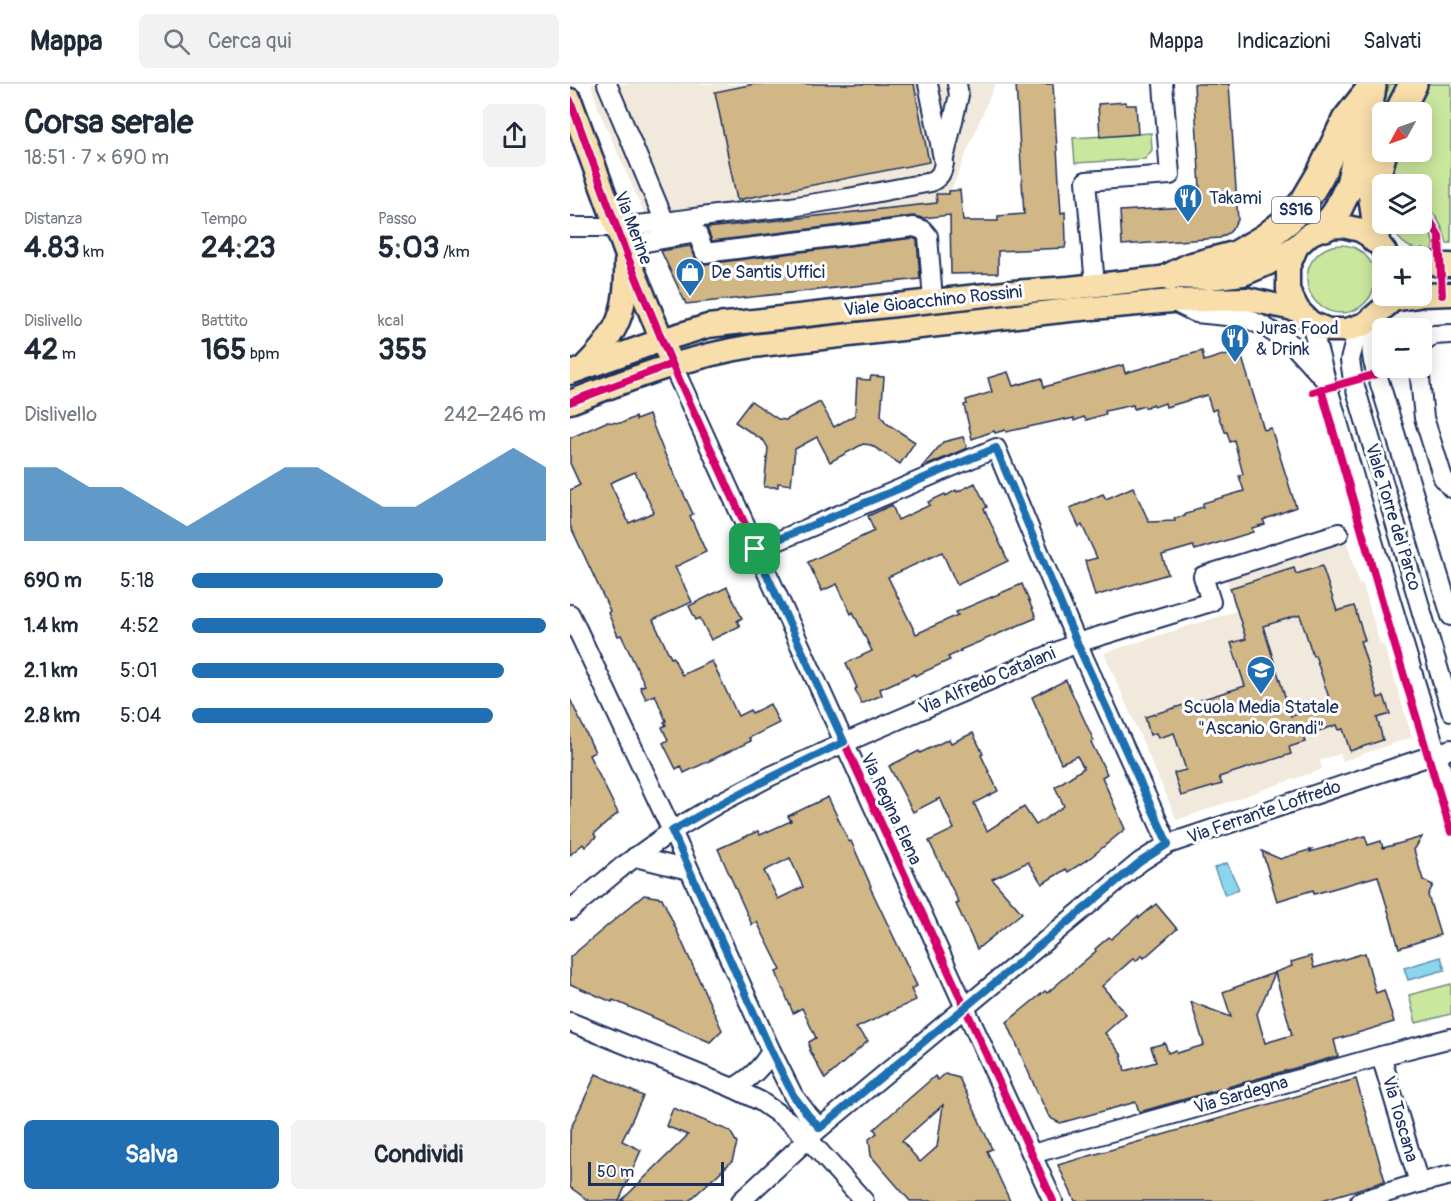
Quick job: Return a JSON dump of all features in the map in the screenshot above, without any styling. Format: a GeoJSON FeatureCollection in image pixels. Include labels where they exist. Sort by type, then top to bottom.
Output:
{"type":"FeatureCollection","features":[{"type":"Feature","properties":{"kind":"highway"},"geometry":{"type":"LineString","coordinates":[[1404,102],[1413,84]]}},
{"type":"Feature","properties":{"kind":"highway","name":"SS16"},"geometry":{"type":"LineString","coordinates":[[1325,227],[1336,213],[1350,184],[1373,86]]}},
{"type":"Feature","properties":{"kind":"highway","name":"SS16"},"geometry":{"type":"LineString","coordinates":[[1171,289],[1190,267],[1236,255],[1265,238],[1288,220],[1304,202],[1320,175],[1346,120],[1373,86]]}},
{"type":"Feature","properties":{"kind":"highway"},"geometry":{"type":"LineString","coordinates":[[1380,162],[1372,192],[1376,221],[1384,246]]}},
{"type":"Feature","properties":{"kind":"main road","name":"Via Merine"},"geometry":{"type":"LineString","coordinates":[[570,100],[622,242],[672,364]]}},
{"type":"Feature","properties":{"kind":"main road"},"geometry":{"type":"LineString","coordinates":[[1325,227],[1343,226],[1360,230],[1380,246]]}},
{"type":"Feature","properties":{"kind":"main road","name":"Viale Gioacchino Rossini"},"geometry":{"type":"LineString","coordinates":[[570,402],[672,364],[713,353],[753,346],[1071,310],[1171,289],[1209,278],[1243,274],[1267,264],[1297,246],[1310,234],[1325,227]]}},
{"type":"Feature","properties":{"kind":"main road","name":"Via Merine"},"geometry":{"type":"LineString","coordinates":[[576,371],[602,349],[622,315],[626,295],[622,242]]}},
{"type":"Feature","properties":{"kind":"main road"},"geometry":{"type":"LineString","coordinates":[[1297,246],[1288,267],[1288,290],[1304,316]]}},
{"type":"Feature","properties":{"kind":"main road"},"geometry":{"type":"LineString","coordinates":[[1432,264],[1451,265]]}},
{"type":"Feature","properties":{"kind":"main road","name":"Viale Gioacchino Rossini"},"geometry":{"type":"LineString","coordinates":[[576,371],[708,326],[933,300],[1095,285],[1171,289],[1248,299],[1304,316],[1328,330],[1347,330],[1378,310]]}},
{"type":"Feature","properties":{"kind":"main road","name":"Viale Gioacchino Rossini"},"geometry":{"type":"LineString","coordinates":[[1432,295],[1451,294]]}},
{"type":"Feature","properties":{"kind":"street"},"geometry":{"type":"LineString","coordinates":[[607,84],[665,222]]}},
{"type":"Feature","properties":{"kind":"street"},"geometry":{"type":"LineString","coordinates":[[928,84],[944,163]]}},
{"type":"Feature","properties":{"kind":"street"},"geometry":{"type":"LineString","coordinates":[[622,242],[665,222],[825,202],[931,182],[942,173],[959,95],[957,84]]}},
{"type":"Feature","properties":{"kind":"street"},"geometry":{"type":"LineString","coordinates":[[1095,285],[1086,181],[1170,175],[1163,84]]}},
{"type":"Feature","properties":{"kind":"street"},"geometry":{"type":"LineString","coordinates":[[570,227],[622,242],[697,233],[705,253],[914,227],[923,230],[928,236],[933,300]]}},
{"type":"Feature","properties":{"kind":"street"},"geometry":{"type":"LineString","coordinates":[[1171,289],[1196,313],[1246,318],[1265,327],[1294,346],[1326,381]]}},
{"type":"Feature","properties":{"kind":"street","name":"Viale Torre del Parco"},"geometry":{"type":"LineString","coordinates":[[1378,310],[1372,336],[1372,361],[1408,471],[1451,616]]}},
{"type":"Feature","properties":{"kind":"street","name":"Viale Torre del Parco"},"geometry":{"type":"LineString","coordinates":[[1378,310],[1354,341],[1350,360],[1353,380],[1451,711]]}},
{"type":"Feature","properties":{"kind":"street","name":"Viale Torre del Parco"},"geometry":{"type":"LineString","coordinates":[[1304,316],[1443,751],[1451,801]]}},
{"type":"Feature","properties":{"kind":"street"},"geometry":{"type":"LineString","coordinates":[[1432,336],[1451,334]]}},
{"type":"Feature","properties":{"kind":"street","name":"Via Regina Elena"},"geometry":{"type":"LineString","coordinates":[[672,364],[1053,1201]]}},
{"type":"Feature","properties":{"kind":"street"},"geometry":{"type":"LineString","coordinates":[[1420,378],[1424,418],[1443,478],[1451,488]]}},
{"type":"Feature","properties":{"kind":"street"},"geometry":{"type":"LineString","coordinates":[[755,549],[996,448],[1077,643],[1168,844]]}},
{"type":"Feature","properties":{"kind":"street","name":"Via Alfredo Catalani"},"geometry":{"type":"LineString","coordinates":[[572,903],[672,831],[760,782],[844,742],[1077,643],[1211,602],[1203,576],[1339,533]]}},
{"type":"Feature","properties":{"kind":"street"},"geometry":{"type":"LineString","coordinates":[[570,614],[793,1095],[808,1115],[814,1134],[864,1201]]}},
{"type":"Feature","properties":{"kind":"street","name":"Via Ferrante Loffredo"},"geometry":{"type":"LineString","coordinates":[[741,1201],[814,1134],[1140,862],[1168,844],[1443,751]]}},
{"type":"Feature","properties":{"kind":"street"},"geometry":{"type":"LineString","coordinates":[[635,857],[689,870]]}},
{"type":"Feature","properties":{"kind":"street"},"geometry":{"type":"LineString","coordinates":[[570,1022],[733,1088],[760,1101],[790,1122],[814,1134]]}},
{"type":"Feature","properties":{"kind":"street","name":"Via Sardegna"},"geometry":{"type":"LineString","coordinates":[[1032,1154],[1451,1038]]}},
{"type":"Feature","properties":{"kind":"street"},"geometry":{"type":"LineString","coordinates":[[733,1088],[748,1080],[765,1063],[771,1051]]}},
{"type":"Feature","properties":{"kind":"street","name":"Via Toscana"},"geometry":{"type":"LineString","coordinates":[[1381,1056],[1419,1183]]}},
{"type":"Feature","properties":{"kind":"street"},"geometry":{"type":"LineString","coordinates":[[1360,1201],[1451,1175]]}},
{"type":"Feature","properties":{"kind":"shaded area"},"geometry":{"type":"Polygon","coordinates":[[[591,84],[995,84],[950,193],[936,194],[937,203],[653,233],[600,113],[591,84]]]}},
{"type":"Feature","properties":{"kind":"shaded area","name":"Scuola Media Statale \"Ascanio Grandi\""},"geometry":{"type":"Polygon","coordinates":[[[1347,542],[1359,584],[1363,584],[1380,645],[1384,645],[1412,737],[1343,761],[1340,754],[1320,760],[1322,769],[1177,820],[1104,653],[1236,611],[1226,578],[1347,542]]]}},
{"type":"Feature","properties":{"kind":"green space"},"geometry":{"type":"Polygon","coordinates":[[[1390,84],[1403,84],[1394,102],[1383,102],[1390,84]]]}},
{"type":"Feature","properties":{"kind":"green space"},"geometry":{"type":"Polygon","coordinates":[[[1426,84],[1451,84],[1451,243],[1447,244],[1432,212],[1432,174],[1386,174],[1389,162],[1432,162],[1432,102],[1416,102],[1426,84]]]}},
{"type":"Feature","properties":{"kind":"green space"},"geometry":{"type":"Polygon","coordinates":[[[1151,133],[1152,150],[1145,159],[1075,163],[1073,138],[1151,133]]]}},
{"type":"Feature","properties":{"kind":"green space"},"geometry":{"type":"Polygon","coordinates":[[[1372,137],[1372,156],[1366,156],[1372,137]]]}},
{"type":"Feature","properties":{"kind":"green space"},"geometry":{"type":"Polygon","coordinates":[[[1395,234],[1431,234],[1434,251],[1432,251],[1432,246],[1409,246],[1395,234]]]}},
{"type":"Feature","properties":{"kind":"green space"},"geometry":{"type":"Polygon","coordinates":[[[1334,246],[1348,246],[1360,251],[1372,266],[1372,292],[1360,307],[1348,312],[1334,312],[1322,307],[1313,298],[1308,286],[1308,272],[1313,260],[1322,251],[1334,246]]]}},
{"type":"Feature","properties":{"kind":"green space"},"geometry":{"type":"Polygon","coordinates":[[[1451,984],[1451,1014],[1416,1023],[1409,995],[1451,984]]]}},
{"type":"Feature","properties":{"kind":"water"},"geometry":{"type":"Polygon","coordinates":[[[1227,863],[1239,889],[1225,895],[1214,868],[1227,863]]]}},
{"type":"Feature","properties":{"kind":"water"},"geometry":{"type":"Polygon","coordinates":[[[1441,957],[1445,970],[1408,980],[1404,968],[1441,957]]]}},
{"type":"Feature","properties":{"kind":"building"},"geometry":{"type":"Polygon","coordinates":[[[754,84],[914,84],[929,162],[737,200],[715,92],[754,84]]]}},
{"type":"Feature","properties":{"kind":"building"},"geometry":{"type":"Polygon","coordinates":[[[1016,84],[1053,84],[1061,213],[1065,212],[1065,248],[998,251],[998,273],[951,274],[950,215],[923,218],[913,216],[712,241],[707,228],[937,203],[936,194],[949,194],[949,191],[960,190],[963,221],[998,221],[998,216],[1024,214],[1016,84]]]}},
{"type":"Feature","properties":{"kind":"building"},"geometry":{"type":"Polygon","coordinates":[[[1194,84],[1229,84],[1238,220],[1230,232],[1220,238],[1122,245],[1120,211],[1201,206],[1194,84]]]}},
{"type":"Feature","properties":{"kind":"building"},"geometry":{"type":"Polygon","coordinates":[[[1126,102],[1126,105],[1136,105],[1138,134],[1100,137],[1098,104],[1126,102]]]}},
{"type":"Feature","properties":{"kind":"building"},"geometry":{"type":"Polygon","coordinates":[[[913,238],[917,240],[920,279],[686,304],[661,251],[690,246],[697,261],[706,264],[913,238]]]}},
{"type":"Feature","properties":{"kind":"building"},"geometry":{"type":"Polygon","coordinates":[[[1202,351],[1204,361],[1223,355],[1241,354],[1264,430],[1271,428],[1296,507],[1263,520],[1265,524],[1252,528],[1253,532],[1195,550],[1193,546],[1162,555],[1168,574],[1095,596],[1085,561],[1097,558],[1082,525],[1079,527],[1070,508],[1103,494],[1106,499],[1133,487],[1149,522],[1175,521],[1174,518],[1185,516],[1203,507],[1203,503],[1244,491],[1239,476],[1243,474],[1234,440],[1230,442],[1216,409],[1212,411],[1207,395],[1166,407],[1165,403],[1154,407],[1153,404],[1145,408],[1144,406],[1134,409],[1133,405],[1105,411],[1106,414],[1086,420],[1084,417],[1074,421],[1074,418],[1065,419],[1006,432],[1005,430],[995,433],[994,431],[972,439],[964,405],[967,404],[966,400],[992,392],[988,378],[1008,372],[1013,386],[1042,378],[1044,387],[1123,365],[1125,373],[1202,351]]]}},
{"type":"Feature","properties":{"kind":"building"},"geometry":{"type":"Polygon","coordinates":[[[871,376],[884,377],[881,415],[886,423],[915,442],[900,464],[871,445],[863,444],[830,462],[817,437],[795,449],[791,485],[778,483],[778,487],[764,487],[768,448],[764,441],[735,422],[751,401],[778,419],[786,420],[820,402],[834,427],[855,415],[857,379],[870,380],[871,376]]]}},
{"type":"Feature","properties":{"kind":"building"},"geometry":{"type":"Polygon","coordinates":[[[649,415],[693,514],[690,516],[706,552],[675,567],[692,602],[653,620],[671,658],[673,657],[682,675],[712,661],[738,716],[750,710],[752,713],[770,704],[779,723],[749,738],[751,741],[684,773],[681,766],[676,769],[663,743],[668,740],[662,727],[666,725],[664,722],[666,721],[655,695],[646,699],[640,687],[645,685],[621,635],[618,636],[608,613],[610,611],[570,525],[570,490],[580,485],[570,463],[570,438],[606,422],[622,423],[635,417],[636,420],[649,415]],[[635,472],[610,483],[629,523],[654,512],[635,472]]]}},
{"type":"Feature","properties":{"kind":"building"},"geometry":{"type":"Polygon","coordinates":[[[963,437],[967,448],[921,468],[943,442],[963,437]]]}},
{"type":"Feature","properties":{"kind":"building"},"geometry":{"type":"Polygon","coordinates":[[[975,483],[987,507],[984,509],[1008,561],[957,585],[942,552],[888,577],[916,634],[958,615],[956,612],[1022,584],[1036,618],[960,650],[948,657],[950,660],[915,676],[914,674],[880,689],[882,695],[861,704],[846,663],[872,651],[837,584],[822,591],[808,562],[874,531],[868,516],[892,505],[898,520],[930,505],[928,502],[975,483]]]}},
{"type":"Feature","properties":{"kind":"building"},"geometry":{"type":"Polygon","coordinates":[[[1322,566],[1337,611],[1354,606],[1365,640],[1360,641],[1378,698],[1384,696],[1390,714],[1377,718],[1383,740],[1350,751],[1343,729],[1339,730],[1337,725],[1303,736],[1305,742],[1289,747],[1291,754],[1219,777],[1222,784],[1181,796],[1174,773],[1186,770],[1174,733],[1158,738],[1156,733],[1150,735],[1145,717],[1245,686],[1231,643],[1246,639],[1230,588],[1294,568],[1296,574],[1322,566]],[[1300,615],[1263,626],[1291,716],[1331,704],[1315,655],[1313,656],[1300,615]]]}},
{"type":"Feature","properties":{"kind":"building"},"geometry":{"type":"Polygon","coordinates":[[[727,587],[742,618],[737,621],[740,626],[711,640],[700,618],[696,620],[689,606],[727,587]]]}},
{"type":"Feature","properties":{"kind":"building"},"geometry":{"type":"Polygon","coordinates":[[[1066,680],[1094,741],[1091,742],[1107,774],[1102,777],[1125,829],[1090,858],[1068,872],[1066,869],[1042,884],[1028,862],[992,879],[1022,913],[977,949],[956,904],[959,903],[929,841],[954,829],[940,798],[913,812],[889,766],[949,739],[951,743],[973,733],[998,791],[974,803],[987,831],[1024,807],[1036,825],[1064,806],[1055,787],[1084,768],[1077,756],[1061,763],[1032,697],[1066,680]]]}},
{"type":"Feature","properties":{"kind":"building"},"geometry":{"type":"Polygon","coordinates":[[[570,699],[595,752],[589,755],[618,813],[594,834],[596,837],[585,847],[583,844],[570,855],[570,699]]]}},
{"type":"Feature","properties":{"kind":"building"},"geometry":{"type":"Polygon","coordinates":[[[828,797],[849,842],[851,841],[917,986],[911,989],[916,1000],[856,1028],[868,1041],[825,1079],[810,1051],[809,1042],[816,1038],[802,1008],[793,1013],[776,972],[781,970],[757,922],[752,925],[718,849],[758,831],[760,835],[791,821],[788,816],[828,797]],[[790,858],[764,871],[778,899],[803,887],[790,858]]]}},
{"type":"Feature","properties":{"kind":"building"},"geometry":{"type":"Polygon","coordinates":[[[1365,836],[1368,845],[1381,841],[1383,848],[1422,837],[1414,850],[1423,880],[1433,885],[1428,895],[1440,935],[1399,948],[1378,876],[1314,894],[1313,890],[1277,901],[1262,851],[1280,859],[1365,836]]]}},
{"type":"Feature","properties":{"kind":"building"},"geometry":{"type":"Polygon","coordinates":[[[644,895],[662,898],[722,1030],[710,1042],[570,984],[570,957],[644,895]]]}},
{"type":"Feature","properties":{"kind":"building"},"geometry":{"type":"Polygon","coordinates":[[[1156,904],[1177,929],[1144,958],[1142,955],[1136,961],[1134,958],[1102,986],[1126,1014],[1105,1033],[1121,1054],[1125,1071],[1156,1062],[1151,1047],[1165,1043],[1168,1053],[1176,1050],[1177,1053],[1204,1045],[1191,1002],[1231,1017],[1223,992],[1292,966],[1291,962],[1311,956],[1314,968],[1365,953],[1376,993],[1384,990],[1394,1022],[1334,1040],[1338,1056],[1139,1112],[1136,1102],[1060,1123],[1048,1114],[1007,1022],[1045,991],[1047,993],[1109,937],[1111,939],[1138,916],[1139,918],[1156,904]],[[1275,973],[1257,1014],[1265,1043],[1292,1035],[1275,973]]]}},
{"type":"Feature","properties":{"kind":"building"},"geometry":{"type":"Polygon","coordinates":[[[596,1074],[643,1096],[622,1141],[641,1150],[619,1201],[589,1201],[570,1187],[570,1130],[596,1074]]]}},
{"type":"Feature","properties":{"kind":"building"},"geometry":{"type":"Polygon","coordinates":[[[945,1074],[959,1078],[992,1149],[987,1151],[1010,1201],[910,1201],[871,1156],[869,1139],[877,1133],[874,1129],[935,1076],[938,1080],[945,1074]],[[943,1105],[902,1141],[920,1162],[937,1147],[943,1105]]]}},
{"type":"Feature","properties":{"kind":"building"},"geometry":{"type":"Polygon","coordinates":[[[1356,1079],[1385,1181],[1319,1201],[1075,1201],[1058,1165],[1356,1079]]]}},
{"type":"Feature","properties":{"kind":"building"},"geometry":{"type":"Polygon","coordinates":[[[673,1108],[730,1131],[737,1143],[732,1161],[689,1201],[621,1201],[688,1135],[666,1126],[673,1108]]]}},
{"type":"Feature","properties":{"kind":"cycle path"},"geometry":{"type":"LineString","coordinates":[[570,100],[626,253],[672,364],[1053,1201]]}},
{"type":"Feature","properties":{"kind":"cycle path"},"geometry":{"type":"LineString","coordinates":[[1432,224],[1439,236],[1442,295]]}},
{"type":"Feature","properties":{"kind":"cycle path"},"geometry":{"type":"LineString","coordinates":[[570,402],[672,364]]}},
{"type":"Feature","properties":{"kind":"cycle path"},"geometry":{"type":"LineString","coordinates":[[1313,392],[1372,375]]}},
{"type":"Feature","properties":{"kind":"cycle path"},"geometry":{"type":"LineString","coordinates":[[1321,389],[1451,832]]}},
{"type":"Feature","properties":{"kind":"place","name":"Takami"},"geometry":{"type":"Point","coordinates":[1188,224]}},
{"type":"Feature","properties":{"kind":"place","name":"De Santis Uffici"},"geometry":{"type":"Point","coordinates":[690,298]}},
{"type":"Feature","properties":{"kind":"place","name":"Juras Food & Drink"},"geometry":{"type":"Point","coordinates":[1235,364]}},
{"type":"Feature","properties":{"kind":"place","name":"Scuola Media Statale \"Ascanio Grandi\""},"geometry":{"type":"Point","coordinates":[1261,696]}},
{"type":"Feature","properties":{"kind":"route"},"geometry":{"type":"LineString","coordinates":[[996,448],[1077,643],[1168,844],[1140,862],[820,1128],[793,1095],[771,1051],[672,831],[719,803],[844,742],[755,549],[996,448]]}}]}
